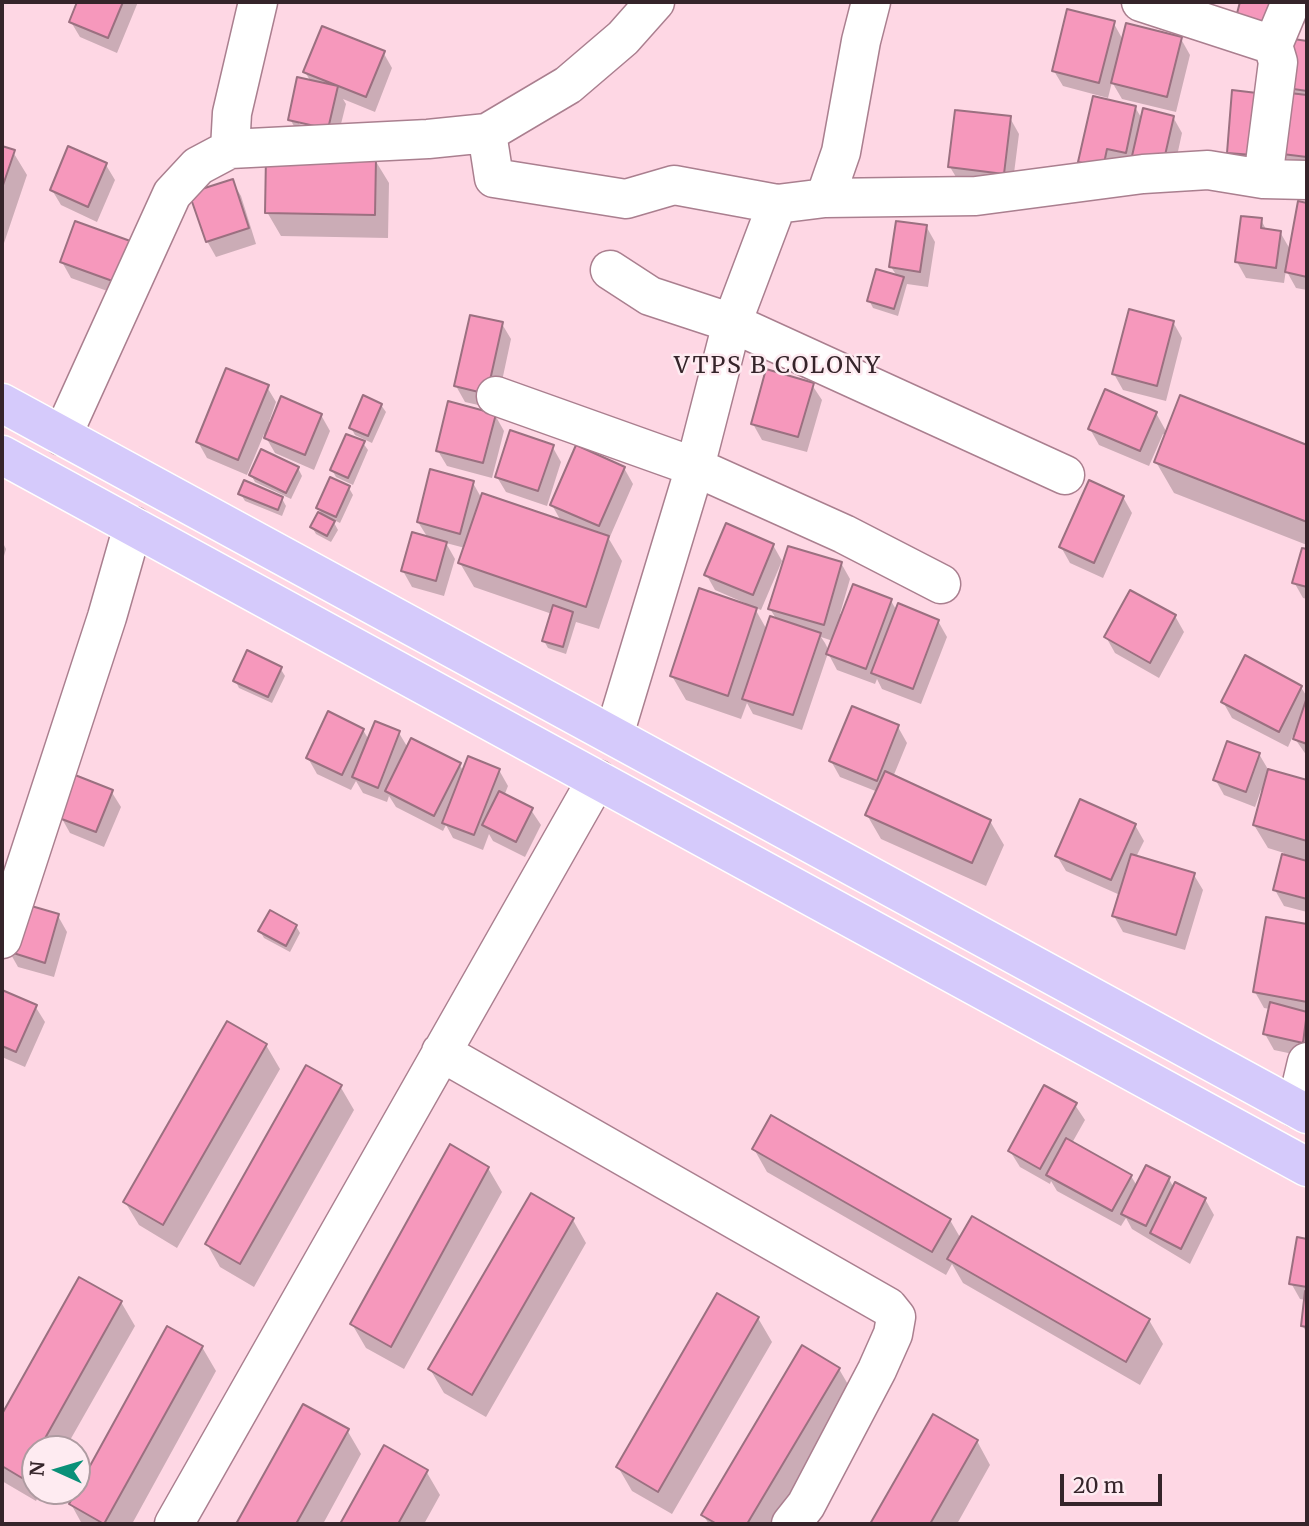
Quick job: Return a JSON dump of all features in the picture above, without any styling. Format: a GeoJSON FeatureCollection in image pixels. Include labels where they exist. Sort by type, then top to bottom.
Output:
{"type":"FeatureCollection","features":[{"type":"Feature","properties":{"kind":"highway"},"geometry":{"type":"LineString","coordinates":[[2,403],[1302,1111]]}},
{"type":"Feature","properties":{"kind":"highway"},"geometry":{"type":"LineString","coordinates":[[2,455],[1307,1167]]}},
{"type":"Feature","properties":{"kind":"street"},"geometry":{"type":"LineString","coordinates":[[230,149],[232,113],[258,2]]}},
{"type":"Feature","properties":{"kind":"street"},"geometry":{"type":"LineString","coordinates":[[62,436],[172,194],[198,166],[230,149],[428,139],[487,133],[568,85],[623,38],[655,2]]}},
{"type":"Feature","properties":{"kind":"street"},"geometry":{"type":"LineString","coordinates":[[825,198],[841,152],[861,41],[871,2]]}},
{"type":"Feature","properties":{"kind":"street"},"geometry":{"type":"LineString","coordinates":[[1141,2],[1273,46]]}},
{"type":"Feature","properties":{"kind":"street"},"geometry":{"type":"LineString","coordinates":[[1263,179],[1278,62],[1273,46],[1291,2]]}},
{"type":"Feature","properties":{"kind":"street"},"geometry":{"type":"LineString","coordinates":[[487,133],[494,178],[626,200],[674,186],[777,204],[825,198],[976,196],[1143,174],[1208,170],[1263,179],[1307,180]]}},
{"type":"Feature","properties":{"kind":"street"},"geometry":{"type":"LineString","coordinates":[[614,736],[695,467],[732,323],[777,204]]}},
{"type":"Feature","properties":{"kind":"street"},"geometry":{"type":"LineString","coordinates":[[610,270],[650,296],[732,323],[1065,475]]}},
{"type":"Feature","properties":{"kind":"street"},"geometry":{"type":"LineString","coordinates":[[496,396],[695,467],[844,534],[941,584]]}},
{"type":"Feature","properties":{"kind":"street"},"geometry":{"type":"LineString","coordinates":[[2,939],[107,617],[133,526]]}},
{"type":"Feature","properties":{"kind":"street"},"geometry":{"type":"LineString","coordinates":[[174,1524],[597,779]]}},
{"type":"Feature","properties":{"kind":"street"},"geometry":{"type":"LineString","coordinates":[[441,1052],[888,1307],[896,1317],[893,1334],[877,1370],[806,1505],[792,1524]]}},
{"type":"Feature","properties":{"kind":"street"},"geometry":{"type":"LineString","coordinates":[[1302,1111],[1307,1062]]}},
{"type":"Feature","properties":{"kind":"building"},"geometry":{"type":"Polygon","coordinates":[[[77,2],[123,2],[108,38],[69,22],[77,2]]]}},
{"type":"Feature","properties":{"kind":"building"},"geometry":{"type":"Polygon","coordinates":[[[1240,2],[1277,2],[1269,32],[1235,21],[1240,2]]]}},
{"type":"Feature","properties":{"kind":"building"},"geometry":{"type":"Polygon","coordinates":[[[1067,9],[1115,21],[1099,83],[1052,71],[1067,9]]]}},
{"type":"Feature","properties":{"kind":"building"},"geometry":{"type":"Polygon","coordinates":[[[1126,23],[1182,37],[1167,97],[1111,83],[1126,23]]]}},
{"type":"Feature","properties":{"kind":"building"},"geometry":{"type":"Polygon","coordinates":[[[322,26],[385,51],[366,97],[303,72],[322,26]]]}},
{"type":"Feature","properties":{"kind":"building"},"geometry":{"type":"Polygon","coordinates":[[[1287,38],[1307,41],[1307,91],[1280,87],[1287,38]]]}},
{"type":"Feature","properties":{"kind":"building"},"geometry":{"type":"Polygon","coordinates":[[[297,77],[338,86],[328,129],[288,120],[297,77]]]}},
{"type":"Feature","properties":{"kind":"building"},"geometry":{"type":"Polygon","coordinates":[[[1232,90],[1257,93],[1253,155],[1227,153],[1232,90]]]}},
{"type":"Feature","properties":{"kind":"building"},"geometry":{"type":"Polygon","coordinates":[[[1281,92],[1307,95],[1307,157],[1274,153],[1281,92]]]}},
{"type":"Feature","properties":{"kind":"building"},"geometry":{"type":"Polygon","coordinates":[[[1093,96],[1136,106],[1126,153],[1107,149],[1103,168],[1078,162],[1093,96]]]}},
{"type":"Feature","properties":{"kind":"building"},"geometry":{"type":"Polygon","coordinates":[[[1143,108],[1174,116],[1163,164],[1132,156],[1143,108]]]}},
{"type":"Feature","properties":{"kind":"building"},"geometry":{"type":"Polygon","coordinates":[[[955,110],[1011,116],[1004,174],[948,167],[955,110]]]}},
{"type":"Feature","properties":{"kind":"building"},"geometry":{"type":"Polygon","coordinates":[[[2,146],[15,150],[2,188],[2,146]]]}},
{"type":"Feature","properties":{"kind":"building"},"geometry":{"type":"Polygon","coordinates":[[[68,146],[107,163],[88,207],[50,190],[68,146]]]}},
{"type":"Feature","properties":{"kind":"building"},"geometry":{"type":"Polygon","coordinates":[[[266,156],[376,158],[375,215],[265,213],[266,156]]]}},
{"type":"Feature","properties":{"kind":"building"},"geometry":{"type":"Polygon","coordinates":[[[233,179],[249,228],[206,242],[189,193],[233,179]]]}},
{"type":"Feature","properties":{"kind":"building"},"geometry":{"type":"Polygon","coordinates":[[[1298,201],[1307,203],[1307,277],[1285,272],[1298,201]]]}},
{"type":"Feature","properties":{"kind":"building"},"geometry":{"type":"Polygon","coordinates":[[[1241,216],[1262,218],[1261,228],[1281,231],[1276,268],[1235,262],[1241,216]]]}},
{"type":"Feature","properties":{"kind":"building"},"geometry":{"type":"Polygon","coordinates":[[[75,221],[133,242],[118,283],[60,262],[75,221]]]}},
{"type":"Feature","properties":{"kind":"building"},"geometry":{"type":"Polygon","coordinates":[[[896,221],[927,225],[920,272],[889,267],[896,221]]]}},
{"type":"Feature","properties":{"kind":"building"},"geometry":{"type":"Polygon","coordinates":[[[876,269],[904,277],[894,309],[867,301],[876,269]]]}},
{"type":"Feature","properties":{"kind":"building"},"geometry":{"type":"Polygon","coordinates":[[[1129,309],[1174,321],[1157,386],[1112,374],[1129,309]]]}},
{"type":"Feature","properties":{"kind":"building"},"geometry":{"type":"Polygon","coordinates":[[[470,315],[503,322],[487,394],[454,386],[470,315]]]}},
{"type":"Feature","properties":{"kind":"building"},"geometry":{"type":"Polygon","coordinates":[[[226,368],[269,385],[238,460],[196,442],[226,368]]]}},
{"type":"Feature","properties":{"kind":"building"},"geometry":{"type":"Polygon","coordinates":[[[766,369],[814,383],[798,437],[751,424],[766,369]]]}},
{"type":"Feature","properties":{"kind":"building"},"geometry":{"type":"Polygon","coordinates":[[[1105,389],[1157,412],[1140,451],[1088,429],[1105,389]]]}},
{"type":"Feature","properties":{"kind":"building"},"geometry":{"type":"Polygon","coordinates":[[[363,395],[382,404],[368,436],[349,428],[363,395]]]}},
{"type":"Feature","properties":{"kind":"building"},"geometry":{"type":"Polygon","coordinates":[[[1180,395],[1307,445],[1307,522],[1154,462],[1180,395]]]}},
{"type":"Feature","properties":{"kind":"building"},"geometry":{"type":"Polygon","coordinates":[[[281,396],[322,414],[305,455],[264,438],[281,396]]]}},
{"type":"Feature","properties":{"kind":"building"},"geometry":{"type":"Polygon","coordinates":[[[448,401],[496,414],[483,463],[436,451],[448,401]]]}},
{"type":"Feature","properties":{"kind":"building"},"geometry":{"type":"Polygon","coordinates":[[[510,430],[554,445],[538,491],[495,477],[510,430]]]}},
{"type":"Feature","properties":{"kind":"building"},"geometry":{"type":"Polygon","coordinates":[[[346,434],[365,441],[348,478],[330,470],[346,434]]]}},
{"type":"Feature","properties":{"kind":"building"},"geometry":{"type":"Polygon","coordinates":[[[576,445],[625,467],[599,526],[550,505],[576,445]]]}},
{"type":"Feature","properties":{"kind":"building"},"geometry":{"type":"Polygon","coordinates":[[[261,449],[299,467],[286,493],[249,475],[261,449]]]}},
{"type":"Feature","properties":{"kind":"building"},"geometry":{"type":"Polygon","coordinates":[[[430,469],[474,481],[460,534],[417,522],[430,469]]]}},
{"type":"Feature","properties":{"kind":"building"},"geometry":{"type":"Polygon","coordinates":[[[330,477],[350,486],[336,517],[316,508],[330,477]]]}},
{"type":"Feature","properties":{"kind":"building"},"geometry":{"type":"Polygon","coordinates":[[[244,480],[283,497],[278,510],[238,494],[244,480]]]}},
{"type":"Feature","properties":{"kind":"building"},"geometry":{"type":"Polygon","coordinates":[[[1089,480],[1124,496],[1094,563],[1059,547],[1089,480]]]}},
{"type":"Feature","properties":{"kind":"building"},"geometry":{"type":"Polygon","coordinates":[[[482,493],[609,536],[586,607],[458,563],[482,493]]]}},
{"type":"Feature","properties":{"kind":"building"},"geometry":{"type":"Polygon","coordinates":[[[318,512],[335,521],[327,536],[310,527],[318,512]]]}},
{"type":"Feature","properties":{"kind":"building"},"geometry":{"type":"Polygon","coordinates":[[[726,523],[774,544],[753,595],[704,575],[726,523]]]}},
{"type":"Feature","properties":{"kind":"building"},"geometry":{"type":"Polygon","coordinates":[[[412,532],[447,542],[436,581],[401,571],[412,532]]]}},
{"type":"Feature","properties":{"kind":"building"},"geometry":{"type":"Polygon","coordinates":[[[788,546],[842,562],[824,625],[768,609],[788,546]]]}},
{"type":"Feature","properties":{"kind":"building"},"geometry":{"type":"Polygon","coordinates":[[[1302,548],[1307,549],[1307,587],[1292,583],[1302,548]]]}},
{"type":"Feature","properties":{"kind":"building"},"geometry":{"type":"Polygon","coordinates":[[[853,584],[892,599],[866,669],[826,654],[853,584]]]}},
{"type":"Feature","properties":{"kind":"building"},"geometry":{"type":"Polygon","coordinates":[[[699,588],[757,608],[728,696],[670,676],[699,588]]]}},
{"type":"Feature","properties":{"kind":"building"},"geometry":{"type":"Polygon","coordinates":[[[1130,590],[1176,615],[1150,663],[1104,637],[1130,590]]]}},
{"type":"Feature","properties":{"kind":"building"},"geometry":{"type":"Polygon","coordinates":[[[898,603],[939,620],[913,689],[871,673],[898,603]]]}},
{"type":"Feature","properties":{"kind":"building"},"geometry":{"type":"Polygon","coordinates":[[[553,605],[573,612],[563,647],[542,641],[553,605]]]}},
{"type":"Feature","properties":{"kind":"building"},"geometry":{"type":"Polygon","coordinates":[[[770,616],[821,633],[793,715],[742,699],[770,616]]]}},
{"type":"Feature","properties":{"kind":"building"},"geometry":{"type":"Polygon","coordinates":[[[247,650],[282,667],[268,697],[233,681],[247,650]]]}},
{"type":"Feature","properties":{"kind":"building"},"geometry":{"type":"Polygon","coordinates":[[[1245,655],[1302,686],[1279,732],[1221,702],[1245,655]]]}},
{"type":"Feature","properties":{"kind":"building"},"geometry":{"type":"Polygon","coordinates":[[[1307,697],[1307,744],[1293,739],[1307,697]]]}},
{"type":"Feature","properties":{"kind":"building"},"geometry":{"type":"Polygon","coordinates":[[[852,706],[899,725],[877,781],[829,761],[852,706]]]}},
{"type":"Feature","properties":{"kind":"building"},"geometry":{"type":"Polygon","coordinates":[[[328,711],[364,729],[342,775],[306,758],[328,711]]]}},
{"type":"Feature","properties":{"kind":"building"},"geometry":{"type":"Polygon","coordinates":[[[375,721],[400,731],[378,788],[352,777],[375,721]]]}},
{"type":"Feature","properties":{"kind":"building"},"geometry":{"type":"Polygon","coordinates":[[[411,738],[461,763],[434,816],[385,791],[411,738]]]}},
{"type":"Feature","properties":{"kind":"building"},"geometry":{"type":"Polygon","coordinates":[[[1227,741],[1260,753],[1246,792],[1213,780],[1227,741]]]}},
{"type":"Feature","properties":{"kind":"building"},"geometry":{"type":"Polygon","coordinates":[[[468,756],[500,769],[474,835],[442,823],[468,756]]]}},
{"type":"Feature","properties":{"kind":"building"},"geometry":{"type":"Polygon","coordinates":[[[1268,769],[1307,780],[1307,841],[1253,825],[1268,769]]]}},
{"type":"Feature","properties":{"kind":"building"},"geometry":{"type":"Polygon","coordinates":[[[885,771],[991,820],[972,863],[865,815],[885,771]]]}},
{"type":"Feature","properties":{"kind":"building"},"geometry":{"type":"Polygon","coordinates":[[[75,775],[113,790],[96,832],[59,818],[75,775]]]}},
{"type":"Feature","properties":{"kind":"building"},"geometry":{"type":"Polygon","coordinates":[[[499,791],[533,808],[516,842],[482,825],[499,791]]]}},
{"type":"Feature","properties":{"kind":"building"},"geometry":{"type":"Polygon","coordinates":[[[1080,799],[1136,824],[1111,880],[1055,856],[1080,799]]]}},
{"type":"Feature","properties":{"kind":"building"},"geometry":{"type":"Polygon","coordinates":[[[1131,854],[1195,873],[1176,935],[1112,916],[1131,854]]]}},
{"type":"Feature","properties":{"kind":"building"},"geometry":{"type":"Polygon","coordinates":[[[1282,854],[1307,861],[1307,899],[1273,890],[1282,854]]]}},
{"type":"Feature","properties":{"kind":"building"},"geometry":{"type":"Polygon","coordinates":[[[21,903],[59,914],[45,963],[7,951],[21,903]]]}},
{"type":"Feature","properties":{"kind":"building"},"geometry":{"type":"Polygon","coordinates":[[[270,910],[297,925],[286,946],[258,931],[270,910]]]}},
{"type":"Feature","properties":{"kind":"building"},"geometry":{"type":"Polygon","coordinates":[[[1266,917],[1307,924],[1307,1002],[1253,992],[1266,917]]]}},
{"type":"Feature","properties":{"kind":"building"},"geometry":{"type":"Polygon","coordinates":[[[2,990],[37,1005],[16,1052],[2,1046],[2,990]]]}},
{"type":"Feature","properties":{"kind":"building"},"geometry":{"type":"Polygon","coordinates":[[[1270,1002],[1307,1012],[1303,1043],[1263,1034],[1270,1002]]]}},
{"type":"Feature","properties":{"kind":"building"},"geometry":{"type":"Polygon","coordinates":[[[227,1021],[267,1044],[163,1225],[123,1202],[227,1021]]]}},
{"type":"Feature","properties":{"kind":"building"},"geometry":{"type":"Polygon","coordinates":[[[306,1065],[342,1085],[240,1264],[205,1244],[306,1065]]]}},
{"type":"Feature","properties":{"kind":"building"},"geometry":{"type":"Polygon","coordinates":[[[1044,1085],[1077,1103],[1040,1169],[1008,1151],[1044,1085]]]}},
{"type":"Feature","properties":{"kind":"building"},"geometry":{"type":"Polygon","coordinates":[[[771,1115],[951,1219],[932,1252],[752,1149],[771,1115]]]}},
{"type":"Feature","properties":{"kind":"building"},"geometry":{"type":"Polygon","coordinates":[[[1066,1138],[1132,1175],[1112,1211],[1046,1175],[1066,1138]]]}},
{"type":"Feature","properties":{"kind":"building"},"geometry":{"type":"Polygon","coordinates":[[[450,1144],[489,1167],[391,1347],[350,1324],[450,1144]]]}},
{"type":"Feature","properties":{"kind":"building"},"geometry":{"type":"Polygon","coordinates":[[[1146,1165],[1170,1177],[1146,1226],[1121,1214],[1146,1165]]]}},
{"type":"Feature","properties":{"kind":"building"},"geometry":{"type":"Polygon","coordinates":[[[1175,1182],[1206,1198],[1181,1249],[1150,1233],[1175,1182]]]}},
{"type":"Feature","properties":{"kind":"building"},"geometry":{"type":"Polygon","coordinates":[[[531,1193],[574,1218],[472,1395],[428,1369],[531,1193]]]}},
{"type":"Feature","properties":{"kind":"building"},"geometry":{"type":"Polygon","coordinates":[[[972,1216],[1150,1319],[1126,1362],[947,1259],[972,1216]]]}},
{"type":"Feature","properties":{"kind":"building"},"geometry":{"type":"Polygon","coordinates":[[[1297,1237],[1307,1239],[1307,1287],[1289,1284],[1297,1237]]]}},
{"type":"Feature","properties":{"kind":"building"},"geometry":{"type":"Polygon","coordinates":[[[79,1277],[122,1301],[47,1435],[21,1435],[21,1477],[2,1466],[2,1414],[79,1277]]]}},
{"type":"Feature","properties":{"kind":"building"},"geometry":{"type":"Polygon","coordinates":[[[1307,1291],[1307,1327],[1301,1326],[1307,1291]]]}},
{"type":"Feature","properties":{"kind":"building"},"geometry":{"type":"Polygon","coordinates":[[[717,1293],[759,1317],[658,1492],[616,1467],[717,1293]]]}},
{"type":"Feature","properties":{"kind":"building"},"geometry":{"type":"Polygon","coordinates":[[[167,1326],[203,1346],[104,1524],[71,1505],[91,1505],[91,1464],[167,1326]]]}},
{"type":"Feature","properties":{"kind":"building"},"geometry":{"type":"Polygon","coordinates":[[[802,1345],[840,1368],[747,1524],[717,1524],[701,1515],[802,1345]]]}},
{"type":"Feature","properties":{"kind":"building"},"geometry":{"type":"Polygon","coordinates":[[[303,1404],[349,1429],[296,1524],[236,1524],[303,1404]]]}},
{"type":"Feature","properties":{"kind":"building"},"geometry":{"type":"Polygon","coordinates":[[[933,1414],[978,1440],[930,1524],[870,1524],[933,1414]]]}},
{"type":"Feature","properties":{"kind":"building"},"geometry":{"type":"Polygon","coordinates":[[[384,1445],[428,1470],[398,1524],[340,1524],[384,1445]]]}},
{"type":"Feature","properties":{"kind":"district","name":"VTPS B COLONY"},"geometry":{"type":"Point","coordinates":[778,366]}}]}
